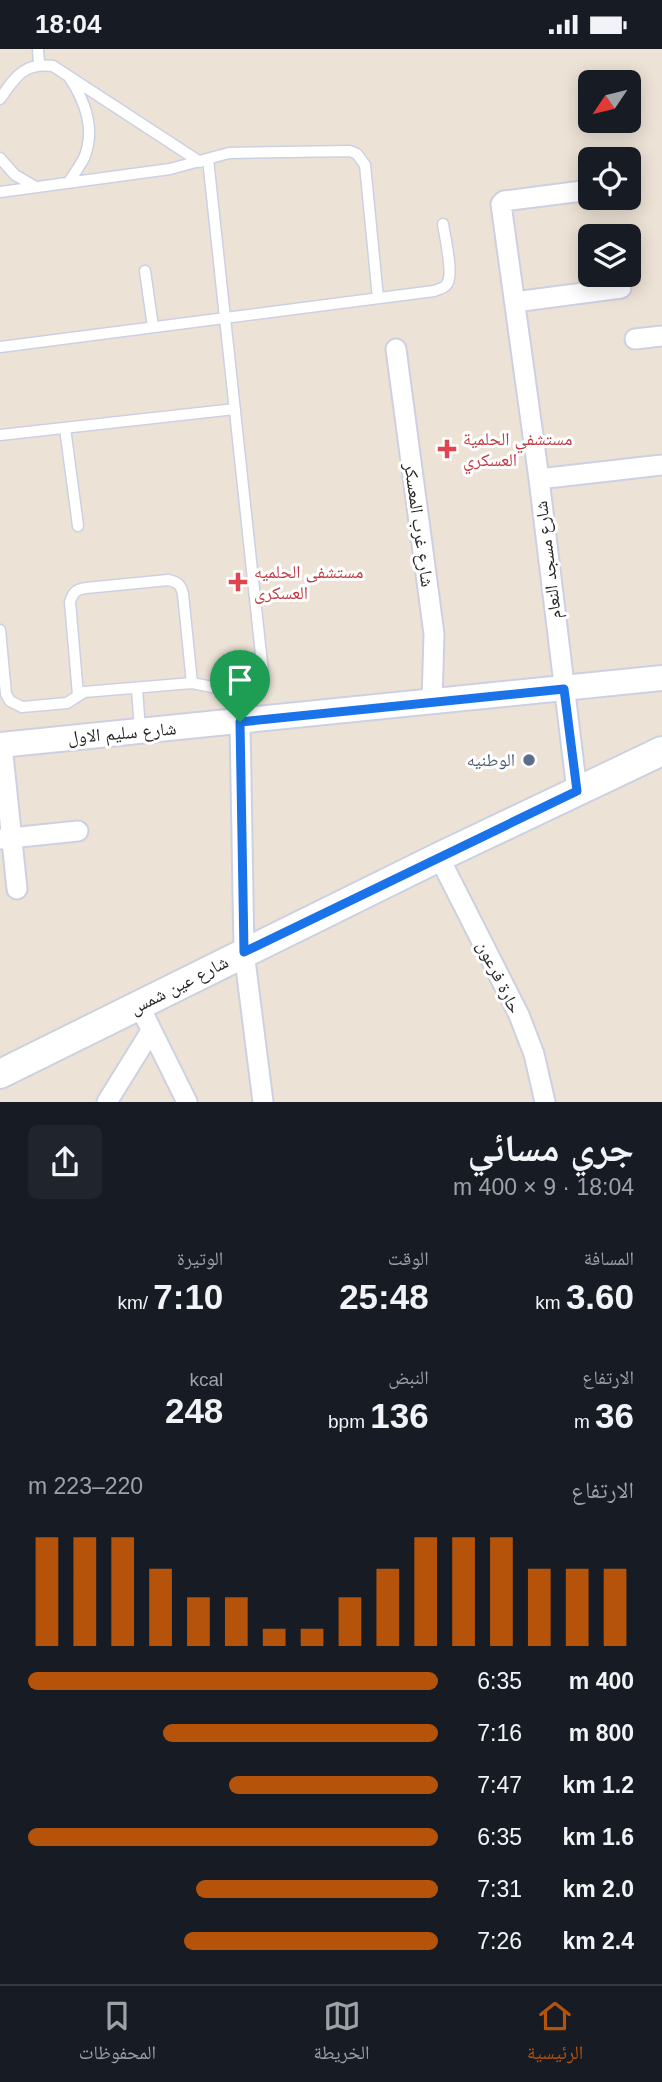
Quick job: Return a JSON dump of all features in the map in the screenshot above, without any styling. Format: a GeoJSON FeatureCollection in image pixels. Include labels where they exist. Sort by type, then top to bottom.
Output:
{"type":"FeatureCollection","features":[{"type":"Feature","properties":{"kind":"main road","name":"شارع عين شمس"},"geometry":{"type":"LineString","coordinates":[[0,1074],[244,952],[662,751]]}},
{"type":"Feature","properties":{"kind":"street","name":"شارع مسجد النعام"},"geometry":{"type":"LineString","coordinates":[[577,791],[539,479],[501,204],[504,201],[578,192]]}},
{"type":"Feature","properties":{"kind":"street"},"geometry":{"type":"LineString","coordinates":[[514,302],[621,288]]}},
{"type":"Feature","properties":{"kind":"street"},"geometry":{"type":"LineString","coordinates":[[635,338],[662,336]]}},
{"type":"Feature","properties":{"kind":"street","name":"شارع غرب المعسكر"},"geometry":{"type":"LineString","coordinates":[[396,349],[434,634],[432,702]]}},
{"type":"Feature","properties":{"kind":"street"},"geometry":{"type":"LineString","coordinates":[[539,479],[662,465]]}},
{"type":"Feature","properties":{"kind":"street","name":"شارع سليم الاول"},"geometry":{"type":"LineString","coordinates":[[1,745],[662,678]]}},
{"type":"Feature","properties":{"kind":"street"},"geometry":{"type":"LineString","coordinates":[[240,722],[244,952],[263,1102]]}},
{"type":"Feature","properties":{"kind":"street"},"geometry":{"type":"LineString","coordinates":[[1,745],[6,838],[18,889]]}},
{"type":"Feature","properties":{"kind":"street"},"geometry":{"type":"LineString","coordinates":[[6,838],[78,831]]}},
{"type":"Feature","properties":{"kind":"street","name":"حارة فرعون"},"geometry":{"type":"LineString","coordinates":[[439,857],[519,1015],[534,1054],[545,1102]]}},
{"type":"Feature","properties":{"kind":"street"},"geometry":{"type":"LineString","coordinates":[[139,1005],[187,1102]]}},
{"type":"Feature","properties":{"kind":"street"},"geometry":{"type":"LineString","coordinates":[[107,1102],[151,1031]]}},
{"type":"Feature","properties":{"kind":"lane"},"geometry":{"type":"LineString","coordinates":[[38,49],[39,64]]}},
{"type":"Feature","properties":{"kind":"lane"},"geometry":{"type":"LineString","coordinates":[[0,99],[25,69],[39,64],[53,65],[204,160]]}},
{"type":"Feature","properties":{"kind":"lane"},"geometry":{"type":"LineString","coordinates":[[66,73],[82,95],[89,125],[85,156],[69,182]]}},
{"type":"Feature","properties":{"kind":"lane"},"geometry":{"type":"LineString","coordinates":[[0,192],[170,169],[229,153],[350,151],[357,154],[365,166],[378,298]]}},
{"type":"Feature","properties":{"kind":"lane"},"geometry":{"type":"LineString","coordinates":[[0,158],[15,175],[36,187]]}},
{"type":"Feature","properties":{"kind":"lane"},"geometry":{"type":"LineString","coordinates":[[0,630],[6,694],[10,701],[22,707],[63,704],[84,692],[192,683],[225,687],[251,683],[263,673],[263,651],[225,317],[204,160]]}},
{"type":"Feature","properties":{"kind":"lane"},"geometry":{"type":"LineString","coordinates":[[0,347],[434,291],[449,282],[443,224]]}},
{"type":"Feature","properties":{"kind":"lane"},"geometry":{"type":"LineString","coordinates":[[145,271],[153,327]]}},
{"type":"Feature","properties":{"kind":"lane"},"geometry":{"type":"LineString","coordinates":[[0,435],[235,409]]}},
{"type":"Feature","properties":{"kind":"lane"},"geometry":{"type":"LineString","coordinates":[[65,428],[78,526]]}},
{"type":"Feature","properties":{"kind":"lane"},"geometry":{"type":"LineString","coordinates":[[78,695],[71,602],[78,589],[86,588],[169,580],[176,582],[183,594],[192,683]]}},
{"type":"Feature","properties":{"kind":"lane"},"geometry":{"type":"LineString","coordinates":[[137,689],[140,732]]}},
{"type":"Feature","properties":{"kind":"place","name":"مستشفي الحلمية العسكري"},"geometry":{"type":"Point","coordinates":[447,449]}},
{"type":"Feature","properties":{"kind":"place","name":"مستشفى الحلميه العسكرى"},"geometry":{"type":"Point","coordinates":[238,582]}},
{"type":"Feature","properties":{"kind":"place","name":"الوطنيه"},"geometry":{"type":"Point","coordinates":[529,760]}},
{"type":"Feature","properties":{"kind":"route"},"geometry":{"type":"LineString","coordinates":[[564,689],[577,791],[244,952],[240,722],[564,689]]}}]}
